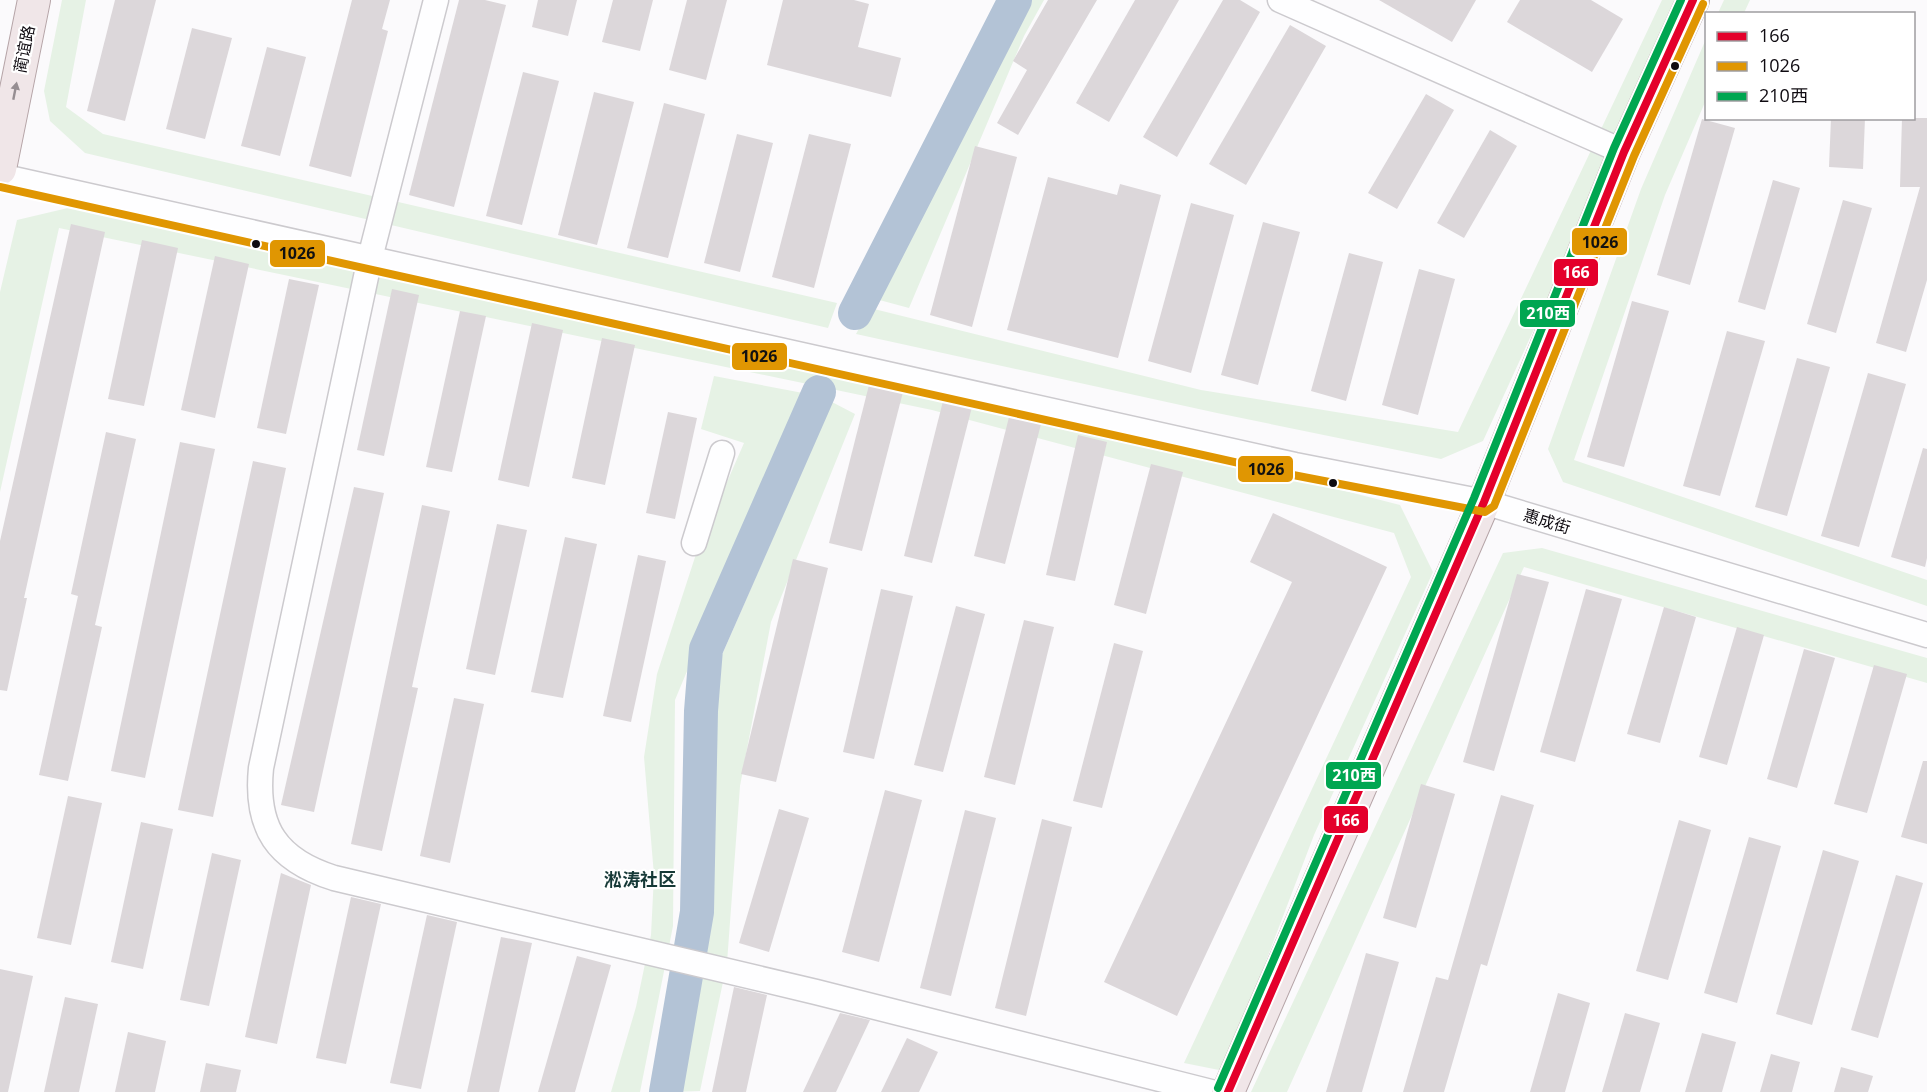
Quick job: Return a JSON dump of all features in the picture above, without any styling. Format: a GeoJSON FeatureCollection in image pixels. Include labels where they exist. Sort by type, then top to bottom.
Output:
{"type":"FeatureCollection","features":[{"type":"Feature","properties":{"kind":"main road","name":"蔺谊路"},"geometry":{"type":"LineString","coordinates":[[0,169],[33,0]]}},
{"type":"Feature","properties":{"kind":"main road"},"geometry":{"type":"LineString","coordinates":[[1228,1092],[1484,502],[1624,152],[1693,0]]}},
{"type":"Feature","properties":{"kind":"street"},"geometry":{"type":"LineString","coordinates":[[436,0],[370,258],[261,768],[260,802],[268,832],[275,842],[297,861],[334,878],[816,992],[1211,1092]]}},
{"type":"Feature","properties":{"kind":"street"},"geometry":{"type":"LineString","coordinates":[[1280,0],[1624,152]]}},
{"type":"Feature","properties":{"kind":"street","name":"惠成街"},"geometry":{"type":"LineString","coordinates":[[0,176],[1283,462],[1484,502],[1927,635]]}},
{"type":"Feature","properties":{"kind":"street"},"geometry":{"type":"LineString","coordinates":[[694,543],[722,453]]}},
{"type":"Feature","properties":{"kind":"shaded area"},"geometry":{"type":"Polygon","coordinates":[[[62,0],[86,0],[66,107],[103,134],[837,303],[828,328],[85,153],[50,121],[44,91],[62,0]]]}},
{"type":"Feature","properties":{"kind":"shaded area"},"geometry":{"type":"Polygon","coordinates":[[[1021,0],[1044,0],[1024,36],[909,308],[872,298],[1021,0]]]}},
{"type":"Feature","properties":{"kind":"shaded area"},"geometry":{"type":"Polygon","coordinates":[[[1662,0],[1684,0],[1483,441],[1441,459],[1217,413],[856,334],[870,308],[1201,390],[1458,432],[1662,0]]]}},
{"type":"Feature","properties":{"kind":"shaded area"},"geometry":{"type":"Polygon","coordinates":[[[1724,0],[1750,0],[1744,12],[1718,12],[1724,0]]]}},
{"type":"Feature","properties":{"kind":"shaded area"},"geometry":{"type":"Polygon","coordinates":[[[1705,41],[1705,102],[1665,195],[1574,460],[1927,580],[1927,606],[1563,482],[1548,449],[1641,189],[1705,41]]]}},
{"type":"Feature","properties":{"kind":"shaded area"},"geometry":{"type":"Polygon","coordinates":[[[72,207],[971,395],[1400,505],[1433,572],[1314,835],[1224,1071],[1184,1063],[1411,577],[1394,533],[932,410],[59,228],[0,492],[0,292],[17,220],[72,207]]]}},
{"type":"Feature","properties":{"kind":"shaded area"},"geometry":{"type":"Polygon","coordinates":[[[714,376],[803,393],[675,700],[673,926],[640,1092],[611,1092],[636,1007],[651,935],[654,875],[644,757],[657,674],[697,551],[744,443],[701,429],[714,376]]]}},
{"type":"Feature","properties":{"kind":"shaded area"},"geometry":{"type":"Polygon","coordinates":[[[832,402],[855,414],[771,622],[740,786],[727,963],[700,1091],[673,1092],[706,937],[705,694],[832,402]]]}},
{"type":"Feature","properties":{"kind":"shaded area"},"geometry":{"type":"Polygon","coordinates":[[[1542,548],[1927,658],[1927,683],[1524,567],[1287,1092],[1251,1092],[1503,553],[1542,548]]]}},
{"type":"Feature","properties":{"kind":"building"},"geometry":{"type":"Polygon","coordinates":[[[115,0],[156,0],[125,121],[87,111],[115,0]]]}},
{"type":"Feature","properties":{"kind":"building"},"geometry":{"type":"Polygon","coordinates":[[[352,0],[390,0],[382,29],[388,31],[351,177],[309,166],[352,0]]]}},
{"type":"Feature","properties":{"kind":"building"},"geometry":{"type":"Polygon","coordinates":[[[459,0],[485,0],[506,5],[454,207],[409,195],[459,0]]]}},
{"type":"Feature","properties":{"kind":"building"},"geometry":{"type":"Polygon","coordinates":[[[538,0],[577,0],[568,36],[532,27],[538,0]]]}},
{"type":"Feature","properties":{"kind":"building"},"geometry":{"type":"Polygon","coordinates":[[[613,0],[653,0],[640,51],[602,42],[613,0]]]}},
{"type":"Feature","properties":{"kind":"building"},"geometry":{"type":"Polygon","coordinates":[[[687,0],[727,0],[706,80],[669,70],[687,0]]]}},
{"type":"Feature","properties":{"kind":"building"},"geometry":{"type":"Polygon","coordinates":[[[783,0],[854,0],[869,4],[858,47],[901,58],[891,97],[767,65],[783,0]]]}},
{"type":"Feature","properties":{"kind":"building"},"geometry":{"type":"Polygon","coordinates":[[[1048,0],[1097,0],[1018,135],[997,123],[1027,70],[1013,61],[1048,0]]]}},
{"type":"Feature","properties":{"kind":"building"},"geometry":{"type":"Polygon","coordinates":[[[1135,0],[1179,0],[1109,122],[1076,103],[1135,0]]]}},
{"type":"Feature","properties":{"kind":"building"},"geometry":{"type":"Polygon","coordinates":[[[1223,0],[1240,0],[1260,12],[1177,157],[1143,137],[1223,0]]]}},
{"type":"Feature","properties":{"kind":"building"},"geometry":{"type":"Polygon","coordinates":[[[1379,0],[1476,0],[1452,42],[1379,0]]]}},
{"type":"Feature","properties":{"kind":"building"},"geometry":{"type":"Polygon","coordinates":[[[1520,0],[1591,0],[1623,19],[1592,72],[1507,22],[1520,0]]]}},
{"type":"Feature","properties":{"kind":"building"},"geometry":{"type":"Polygon","coordinates":[[[1290,25],[1326,46],[1246,185],[1209,164],[1290,25]]]}},
{"type":"Feature","properties":{"kind":"building"},"geometry":{"type":"Polygon","coordinates":[[[192,28],[232,38],[205,139],[166,129],[192,28]]]}},
{"type":"Feature","properties":{"kind":"building"},"geometry":{"type":"Polygon","coordinates":[[[267,47],[306,57],[280,156],[241,146],[267,47]]]}},
{"type":"Feature","properties":{"kind":"building"},"geometry":{"type":"Polygon","coordinates":[[[523,72],[559,81],[522,225],[486,216],[523,72]]]}},
{"type":"Feature","properties":{"kind":"building"},"geometry":{"type":"Polygon","coordinates":[[[594,92],[634,102],[597,245],[558,235],[594,92]]]}},
{"type":"Feature","properties":{"kind":"building"},"geometry":{"type":"Polygon","coordinates":[[[1426,94],[1454,110],[1397,209],[1368,193],[1426,94]]]}},
{"type":"Feature","properties":{"kind":"building"},"geometry":{"type":"Polygon","coordinates":[[[664,103],[705,114],[668,258],[627,248],[664,103]]]}},
{"type":"Feature","properties":{"kind":"building"},"geometry":{"type":"Polygon","coordinates":[[[1927,118],[1927,280],[1906,352],[1876,343],[1920,187],[1900,187],[1902,120],[1927,118]]]}},
{"type":"Feature","properties":{"kind":"building"},"geometry":{"type":"Polygon","coordinates":[[[1702,119],[1735,128],[1690,285],[1657,275],[1702,119]]]}},
{"type":"Feature","properties":{"kind":"building"},"geometry":{"type":"Polygon","coordinates":[[[1831,120],[1865,120],[1863,169],[1829,167],[1831,120]]]}},
{"type":"Feature","properties":{"kind":"building"},"geometry":{"type":"Polygon","coordinates":[[[1490,130],[1517,146],[1464,238],[1437,223],[1490,130]]]}},
{"type":"Feature","properties":{"kind":"building"},"geometry":{"type":"Polygon","coordinates":[[[737,134],[773,143],[740,272],[704,263],[737,134]]]}},
{"type":"Feature","properties":{"kind":"building"},"geometry":{"type":"Polygon","coordinates":[[[809,134],[851,144],[814,288],[772,277],[809,134]]]}},
{"type":"Feature","properties":{"kind":"building"},"geometry":{"type":"Polygon","coordinates":[[[975,146],[1017,157],[972,327],[930,315],[975,146]]]}},
{"type":"Feature","properties":{"kind":"building"},"geometry":{"type":"Polygon","coordinates":[[[1048,177],[1117,195],[1120,184],[1161,195],[1118,358],[1007,330],[1048,177]]]}},
{"type":"Feature","properties":{"kind":"building"},"geometry":{"type":"Polygon","coordinates":[[[1773,180],[1800,188],[1765,310],[1738,302],[1773,180]]]}},
{"type":"Feature","properties":{"kind":"building"},"geometry":{"type":"Polygon","coordinates":[[[1843,200],[1872,208],[1836,333],[1807,324],[1843,200]]]}},
{"type":"Feature","properties":{"kind":"building"},"geometry":{"type":"Polygon","coordinates":[[[1191,203],[1234,215],[1191,373],[1148,361],[1191,203]]]}},
{"type":"Feature","properties":{"kind":"building"},"geometry":{"type":"Polygon","coordinates":[[[1263,222],[1300,232],[1258,385],[1221,375],[1263,222]]]}},
{"type":"Feature","properties":{"kind":"building"},"geometry":{"type":"Polygon","coordinates":[[[71,224],[105,232],[24,598],[27,598],[7,691],[0,690],[0,541],[71,224]]]}},
{"type":"Feature","properties":{"kind":"building"},"geometry":{"type":"Polygon","coordinates":[[[142,240],[178,248],[144,406],[108,399],[142,240]]]}},
{"type":"Feature","properties":{"kind":"building"},"geometry":{"type":"Polygon","coordinates":[[[1349,253],[1383,262],[1346,401],[1311,391],[1349,253]]]}},
{"type":"Feature","properties":{"kind":"building"},"geometry":{"type":"Polygon","coordinates":[[[215,256],[249,264],[215,418],[181,410],[215,256]]]}},
{"type":"Feature","properties":{"kind":"building"},"geometry":{"type":"Polygon","coordinates":[[[1419,269],[1455,279],[1418,415],[1382,405],[1419,269]]]}},
{"type":"Feature","properties":{"kind":"building"},"geometry":{"type":"Polygon","coordinates":[[[289,279],[319,285],[286,434],[257,428],[289,279]]]}},
{"type":"Feature","properties":{"kind":"building"},"geometry":{"type":"Polygon","coordinates":[[[392,289],[419,295],[384,456],[357,450],[392,289]]]}},
{"type":"Feature","properties":{"kind":"building"},"geometry":{"type":"Polygon","coordinates":[[[1632,301],[1669,311],[1624,467],[1587,457],[1632,301]]]}},
{"type":"Feature","properties":{"kind":"building"},"geometry":{"type":"Polygon","coordinates":[[[460,311],[486,316],[452,472],[426,467],[460,311]]]}},
{"type":"Feature","properties":{"kind":"building"},"geometry":{"type":"Polygon","coordinates":[[[532,323],[563,330],[529,487],[498,480],[532,323]]]}},
{"type":"Feature","properties":{"kind":"building"},"geometry":{"type":"Polygon","coordinates":[[[1727,331],[1765,341],[1720,496],[1683,486],[1727,331]]]}},
{"type":"Feature","properties":{"kind":"building"},"geometry":{"type":"Polygon","coordinates":[[[602,338],[635,345],[605,485],[572,478],[602,338]]]}},
{"type":"Feature","properties":{"kind":"building"},"geometry":{"type":"Polygon","coordinates":[[[1797,358],[1830,367],[1787,516],[1755,507],[1797,358]]]}},
{"type":"Feature","properties":{"kind":"building"},"geometry":{"type":"Polygon","coordinates":[[[1868,373],[1906,384],[1859,547],[1821,536],[1868,373]]]}},
{"type":"Feature","properties":{"kind":"building"},"geometry":{"type":"Polygon","coordinates":[[[869,385],[903,392],[862,551],[829,543],[869,385]]]}},
{"type":"Feature","properties":{"kind":"building"},"geometry":{"type":"Polygon","coordinates":[[[943,401],[972,407],[932,563],[904,556],[943,401]]]}},
{"type":"Feature","properties":{"kind":"building"},"geometry":{"type":"Polygon","coordinates":[[[668,412],[697,418],[675,519],[646,513],[668,412]]]}},
{"type":"Feature","properties":{"kind":"building"},"geometry":{"type":"Polygon","coordinates":[[[1009,417],[1041,424],[1005,564],[974,556],[1009,417]]]}},
{"type":"Feature","properties":{"kind":"building"},"geometry":{"type":"Polygon","coordinates":[[[106,432],[136,439],[95,625],[102,627],[68,781],[39,775],[78,596],[71,594],[106,432]]]}},
{"type":"Feature","properties":{"kind":"building"},"geometry":{"type":"Polygon","coordinates":[[[1078,435],[1107,442],[1075,581],[1046,575],[1078,435]]]}},
{"type":"Feature","properties":{"kind":"building"},"geometry":{"type":"Polygon","coordinates":[[[180,442],[215,449],[145,778],[111,771],[180,442]]]}},
{"type":"Feature","properties":{"kind":"building"},"geometry":{"type":"Polygon","coordinates":[[[1923,448],[1927,449],[1927,558],[1925,567],[1891,557],[1923,448]]]}},
{"type":"Feature","properties":{"kind":"building"},"geometry":{"type":"Polygon","coordinates":[[[253,461],[286,468],[213,817],[178,810],[253,461]]]}},
{"type":"Feature","properties":{"kind":"building"},"geometry":{"type":"Polygon","coordinates":[[[1151,464],[1183,472],[1146,614],[1114,605],[1151,464]]]}},
{"type":"Feature","properties":{"kind":"building"},"geometry":{"type":"Polygon","coordinates":[[[354,487],[384,493],[314,812],[281,805],[354,487]]]}},
{"type":"Feature","properties":{"kind":"building"},"geometry":{"type":"Polygon","coordinates":[[[422,505],[450,511],[412,687],[418,688],[382,851],[351,844],[422,505]]]}},
{"type":"Feature","properties":{"kind":"building"},"geometry":{"type":"Polygon","coordinates":[[[1273,513],[1387,567],[1177,1016],[1104,982],[1292,582],[1250,562],[1273,513]]]}},
{"type":"Feature","properties":{"kind":"building"},"geometry":{"type":"Polygon","coordinates":[[[497,524],[527,530],[495,675],[466,669],[497,524]]]}},
{"type":"Feature","properties":{"kind":"building"},"geometry":{"type":"Polygon","coordinates":[[[565,537],[597,544],[563,698],[531,692],[565,537]]]}},
{"type":"Feature","properties":{"kind":"building"},"geometry":{"type":"Polygon","coordinates":[[[638,555],[666,561],[631,722],[603,716],[638,555]]]}},
{"type":"Feature","properties":{"kind":"building"},"geometry":{"type":"Polygon","coordinates":[[[793,559],[828,568],[776,782],[741,774],[793,559]]]}},
{"type":"Feature","properties":{"kind":"building"},"geometry":{"type":"Polygon","coordinates":[[[1517,574],[1549,582],[1494,771],[1463,762],[1517,574]]]}},
{"type":"Feature","properties":{"kind":"building"},"geometry":{"type":"Polygon","coordinates":[[[881,589],[913,596],[874,759],[843,752],[881,589]]]}},
{"type":"Feature","properties":{"kind":"building"},"geometry":{"type":"Polygon","coordinates":[[[1586,589],[1622,599],[1575,762],[1540,752],[1586,589]]]}},
{"type":"Feature","properties":{"kind":"building"},"geometry":{"type":"Polygon","coordinates":[[[956,606],[985,614],[943,772],[914,765],[956,606]]]}},
{"type":"Feature","properties":{"kind":"building"},"geometry":{"type":"Polygon","coordinates":[[[1664,607],[1696,617],[1660,743],[1627,734],[1664,607]]]}},
{"type":"Feature","properties":{"kind":"building"},"geometry":{"type":"Polygon","coordinates":[[[1024,620],[1054,627],[1015,785],[984,777],[1024,620]]]}},
{"type":"Feature","properties":{"kind":"building"},"geometry":{"type":"Polygon","coordinates":[[[1737,627],[1764,635],[1727,765],[1699,757],[1737,627]]]}},
{"type":"Feature","properties":{"kind":"building"},"geometry":{"type":"Polygon","coordinates":[[[1114,643],[1143,651],[1102,808],[1073,801],[1114,643]]]}},
{"type":"Feature","properties":{"kind":"building"},"geometry":{"type":"Polygon","coordinates":[[[1804,649],[1835,658],[1797,788],[1767,779],[1804,649]]]}},
{"type":"Feature","properties":{"kind":"building"},"geometry":{"type":"Polygon","coordinates":[[[1874,665],[1907,674],[1867,813],[1834,804],[1874,665]]]}},
{"type":"Feature","properties":{"kind":"building"},"geometry":{"type":"Polygon","coordinates":[[[454,698],[484,704],[450,863],[420,856],[454,698]]]}},
{"type":"Feature","properties":{"kind":"building"},"geometry":{"type":"Polygon","coordinates":[[[1923,761],[1927,761],[1927,844],[1901,837],[1923,761]]]}},
{"type":"Feature","properties":{"kind":"building"},"geometry":{"type":"Polygon","coordinates":[[[1421,784],[1455,794],[1416,928],[1383,918],[1421,784]]]}},
{"type":"Feature","properties":{"kind":"building"},"geometry":{"type":"Polygon","coordinates":[[[885,790],[922,800],[879,962],[842,952],[885,790]]]}},
{"type":"Feature","properties":{"kind":"building"},"geometry":{"type":"Polygon","coordinates":[[[1501,795],[1534,805],[1487,966],[1481,964],[1444,1092],[1403,1092],[1436,977],[1448,980],[1501,795]]]}},
{"type":"Feature","properties":{"kind":"building"},"geometry":{"type":"Polygon","coordinates":[[[68,796],[102,803],[71,945],[37,938],[68,796]]]}},
{"type":"Feature","properties":{"kind":"building"},"geometry":{"type":"Polygon","coordinates":[[[779,809],[809,818],[769,952],[739,943],[779,809]]]}},
{"type":"Feature","properties":{"kind":"building"},"geometry":{"type":"Polygon","coordinates":[[[965,810],[996,818],[951,996],[920,988],[965,810]]]}},
{"type":"Feature","properties":{"kind":"building"},"geometry":{"type":"Polygon","coordinates":[[[1042,819],[1072,827],[1026,1016],[995,1008],[1042,819]]]}},
{"type":"Feature","properties":{"kind":"building"},"geometry":{"type":"Polygon","coordinates":[[[1679,820],[1711,830],[1668,980],[1636,971],[1679,820]]]}},
{"type":"Feature","properties":{"kind":"building"},"geometry":{"type":"Polygon","coordinates":[[[141,822],[173,829],[143,969],[111,962],[141,822]]]}},
{"type":"Feature","properties":{"kind":"building"},"geometry":{"type":"Polygon","coordinates":[[[1749,837],[1781,846],[1737,1003],[1704,993],[1749,837]]]}},
{"type":"Feature","properties":{"kind":"building"},"geometry":{"type":"Polygon","coordinates":[[[1823,850],[1859,861],[1812,1025],[1776,1014],[1823,850]]]}},
{"type":"Feature","properties":{"kind":"building"},"geometry":{"type":"Polygon","coordinates":[[[212,853],[241,860],[209,1006],[180,1000],[212,853]]]}},
{"type":"Feature","properties":{"kind":"building"},"geometry":{"type":"Polygon","coordinates":[[[281,873],[311,885],[277,1044],[245,1037],[281,873]]]}},
{"type":"Feature","properties":{"kind":"building"},"geometry":{"type":"Polygon","coordinates":[[[1896,875],[1923,883],[1878,1038],[1851,1030],[1896,875]]]}},
{"type":"Feature","properties":{"kind":"building"},"geometry":{"type":"Polygon","coordinates":[[[351,897],[381,904],[346,1064],[316,1058],[351,897]]]}},
{"type":"Feature","properties":{"kind":"building"},"geometry":{"type":"Polygon","coordinates":[[[427,915],[457,922],[421,1089],[390,1083],[427,915]]]}},
{"type":"Feature","properties":{"kind":"building"},"geometry":{"type":"Polygon","coordinates":[[[501,937],[532,943],[499,1092],[467,1092],[501,937]]]}},
{"type":"Feature","properties":{"kind":"building"},"geometry":{"type":"Polygon","coordinates":[[[1366,953],[1399,962],[1362,1092],[1326,1092],[1366,953]]]}},
{"type":"Feature","properties":{"kind":"building"},"geometry":{"type":"Polygon","coordinates":[[[577,956],[611,965],[575,1092],[538,1092],[577,956]]]}},
{"type":"Feature","properties":{"kind":"building"},"geometry":{"type":"Polygon","coordinates":[[[0,969],[33,976],[8,1092],[0,1092],[0,969]]]}},
{"type":"Feature","properties":{"kind":"building"},"geometry":{"type":"Polygon","coordinates":[[[734,987],[767,995],[746,1092],[712,1092],[734,987]]]}},
{"type":"Feature","properties":{"kind":"building"},"geometry":{"type":"Polygon","coordinates":[[[1558,993],[1590,1003],[1565,1092],[1530,1092],[1558,993]]]}},
{"type":"Feature","properties":{"kind":"building"},"geometry":{"type":"Polygon","coordinates":[[[65,997],[98,1004],[79,1092],[44,1092],[65,997]]]}},
{"type":"Feature","properties":{"kind":"building"},"geometry":{"type":"Polygon","coordinates":[[[840,1013],[870,1020],[836,1092],[803,1092],[840,1013]]]}},
{"type":"Feature","properties":{"kind":"building"},"geometry":{"type":"Polygon","coordinates":[[[1625,1013],[1660,1023],[1640,1092],[1602,1092],[1625,1013]]]}},
{"type":"Feature","properties":{"kind":"building"},"geometry":{"type":"Polygon","coordinates":[[[128,1032],[166,1041],[155,1092],[115,1092],[128,1032]]]}},
{"type":"Feature","properties":{"kind":"building"},"geometry":{"type":"Polygon","coordinates":[[[1702,1033],[1736,1042],[1722,1092],[1685,1092],[1702,1033]]]}},
{"type":"Feature","properties":{"kind":"building"},"geometry":{"type":"Polygon","coordinates":[[[907,1038],[938,1052],[919,1092],[881,1092],[907,1038]]]}},
{"type":"Feature","properties":{"kind":"building"},"geometry":{"type":"Polygon","coordinates":[[[1771,1054],[1800,1062],[1792,1092],[1760,1092],[1771,1054]]]}},
{"type":"Feature","properties":{"kind":"building"},"geometry":{"type":"Polygon","coordinates":[[[206,1063],[241,1070],[236,1092],[200,1092],[206,1063]]]}},
{"type":"Feature","properties":{"kind":"building"},"geometry":{"type":"Polygon","coordinates":[[[1841,1067],[1873,1076],[1868,1092],[1834,1092],[1841,1067]]]}},
{"type":"Feature","properties":{"kind":"waterway"},"geometry":{"type":"LineString","coordinates":[[855,313],[1015,0]]}},
{"type":"Feature","properties":{"kind":"waterway"},"geometry":{"type":"LineString","coordinates":[[666,1092],[697,912],[701,711],[706,649],[819,392]]}},
{"type":"Feature","properties":{"kind":"transit line","name":"210西"},"geometry":{"type":"LineString","coordinates":[[1218,1088],[1474,498],[1614,148],[1681,0]]}},
{"type":"Feature","properties":{"kind":"transit line","name":"166"},"geometry":{"type":"LineString","coordinates":[[1228,1092],[1484,502],[1624,152],[1693,0]]}},
{"type":"Feature","properties":{"kind":"transit line","name":"1026"},"geometry":{"type":"LineString","coordinates":[[0,187],[1293,475],[1485,512],[1494,506],[1634,156],[1703,4]]}},
{"type":"Feature","properties":{"kind":"district","name":"淞涛社区"},"geometry":{"type":"Point","coordinates":[640,880]}}]}
